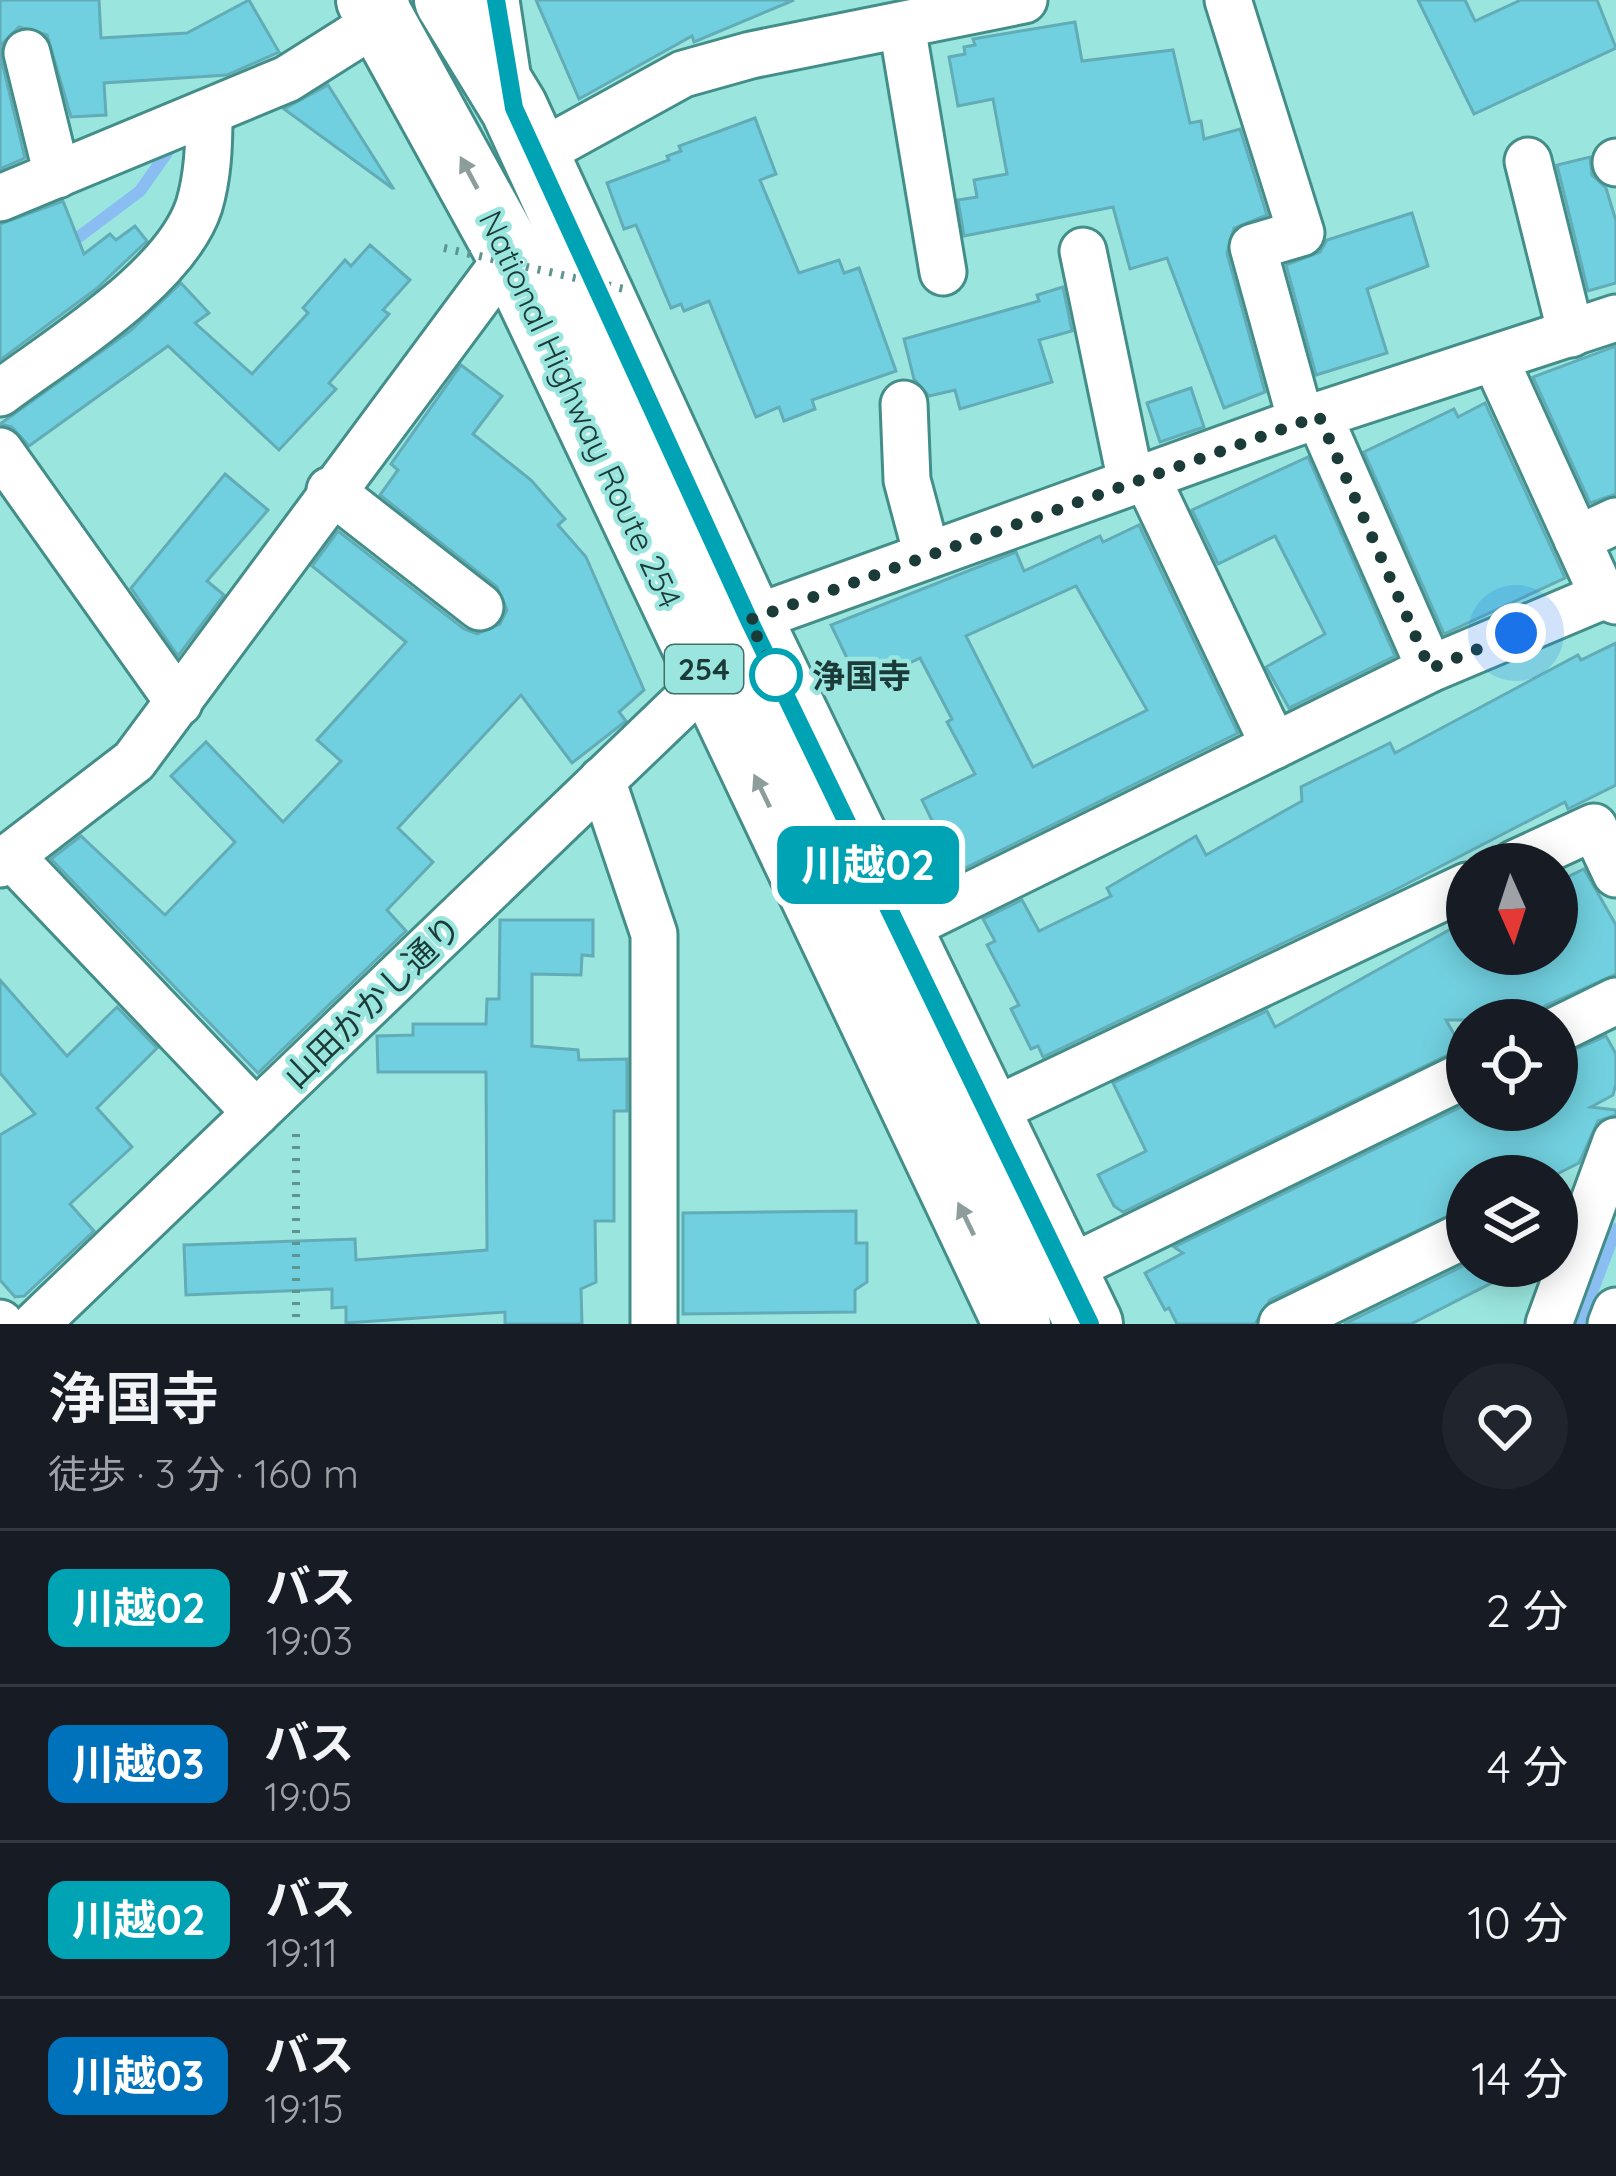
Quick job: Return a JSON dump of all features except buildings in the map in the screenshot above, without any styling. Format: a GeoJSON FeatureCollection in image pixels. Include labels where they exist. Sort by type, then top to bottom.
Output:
{"type":"FeatureCollection","features":[{"type":"Feature","properties":{"kind":"highway","name":"254"},"geometry":{"type":"LineString","coordinates":[[448,0],[525,131]]}},
{"type":"Feature","properties":{"kind":"highway","name":"National Highway Route 254"},"geometry":{"type":"LineString","coordinates":[[379,6],[510,254],[1017,1324]]}},
{"type":"Feature","properties":{"kind":"highway","name":"National Highway Route 254"},"geometry":{"type":"LineString","coordinates":[[525,131],[749,620],[1077,1297]]}},
{"type":"Feature","properties":{"kind":"street"},"geometry":{"type":"LineString","coordinates":[[496,0],[525,131],[683,74],[1024,0]]}},
{"type":"Feature","properties":{"kind":"street"},"geometry":{"type":"LineString","coordinates":[[1228,0],[1301,233],[1253,247],[1310,419],[1430,669]]}},
{"type":"Feature","properties":{"kind":"street"},"geometry":{"type":"LineString","coordinates":[[0,198],[209,114],[337,52],[379,6]]}},
{"type":"Feature","properties":{"kind":"street"},"geometry":{"type":"LineString","coordinates":[[902,26],[944,272]]}},
{"type":"Feature","properties":{"kind":"street"},"geometry":{"type":"LineString","coordinates":[[27,53],[57,175]]}},
{"type":"Feature","properties":{"kind":"street"},"geometry":{"type":"LineString","coordinates":[[0,393],[164,263],[198,209],[209,156],[209,114]]}},
{"type":"Feature","properties":{"kind":"street"},"geometry":{"type":"LineString","coordinates":[[1528,160],[1571,334]]}},
{"type":"Feature","properties":{"kind":"street"},"geometry":{"type":"LineString","coordinates":[[1083,251],[1139,479],[1274,746]]}},
{"type":"Feature","properties":{"kind":"street"},"geometry":{"type":"LineString","coordinates":[[256,1113],[6,860],[95,820],[331,490],[510,254]]}},
{"type":"Feature","properties":{"kind":"street"},"geometry":{"type":"LineString","coordinates":[[749,620],[1310,419],[1616,318]]}},
{"type":"Feature","properties":{"kind":"street"},"geometry":{"type":"LineString","coordinates":[[900,930],[1430,669],[1609,598],[1596,530],[1495,359]]}},
{"type":"Feature","properties":{"kind":"street"},"geometry":{"type":"LineString","coordinates":[[904,404],[907,480],[927,555]]}},
{"type":"Feature","properties":{"kind":"street"},"geometry":{"type":"LineString","coordinates":[[0,452],[179,704]]}},
{"type":"Feature","properties":{"kind":"street"},"geometry":{"type":"LineString","coordinates":[[331,490],[481,607]]}},
{"type":"Feature","properties":{"kind":"street","name":"山田かかし通り"},"geometry":{"type":"LineString","coordinates":[[36,1324],[709,679]]}},
{"type":"Feature","properties":{"kind":"street"},"geometry":{"type":"LineString","coordinates":[[602,780],[654,934],[654,1324]]}},
{"type":"Feature","properties":{"kind":"street"},"geometry":{"type":"LineString","coordinates":[[1558,843],[1605,821],[1616,874]]}},
{"type":"Feature","properties":{"kind":"street"},"geometry":{"type":"LineString","coordinates":[[986,1114],[1446,896]]}},
{"type":"Feature","properties":{"kind":"street"},"geometry":{"type":"LineString","coordinates":[[1578,1020],[1616,1001]]}},
{"type":"Feature","properties":{"kind":"street"},"geometry":{"type":"LineString","coordinates":[[1077,1297],[1446,1085]]}},
{"type":"Feature","properties":{"kind":"street"},"geometry":{"type":"LineString","coordinates":[[1578,1176],[1611,1154]]}},
{"type":"Feature","properties":{"kind":"street"},"geometry":{"type":"LineString","coordinates":[[1549,1324],[1611,1154]]}},
{"type":"Feature","properties":{"kind":"street"},"geometry":{"type":"LineString","coordinates":[[1282,1324],[1446,1244]]}},
{"type":"Feature","properties":{"kind":"street"},"geometry":{"type":"LineString","coordinates":[[1611,1324],[1616,1311]]}},
{"type":"Feature","properties":{"kind":"path"},"geometry":{"type":"LineString","coordinates":[[444,248],[624,289]]}},
{"type":"Feature","properties":{"kind":"path"},"geometry":{"type":"LineString","coordinates":[[296,1075],[296,1324]]}},
{"type":"Feature","properties":{"kind":"waterway"},"geometry":{"type":"LineString","coordinates":[[68,245],[140,191],[173,144]]}},
{"type":"Feature","properties":{"kind":"waterway"},"geometry":{"type":"LineString","coordinates":[[1580,1324],[1616,1229]]}},
{"type":"Feature","properties":{"kind":"bus line","name":"川越02"},"geometry":{"type":"LineString","coordinates":[[496,0],[514,108],[749,620],[1090,1324]]}},
{"type":"Feature","properties":{"kind":"place","name":"浄国寺"},"geometry":{"type":"Point","coordinates":[776,675]}},
{"type":"Feature","properties":{"kind":"route"},"geometry":{"type":"LineString","coordinates":[[776,675],[749,620],[1319,416],[1430,669],[1516,633]]}}]}
